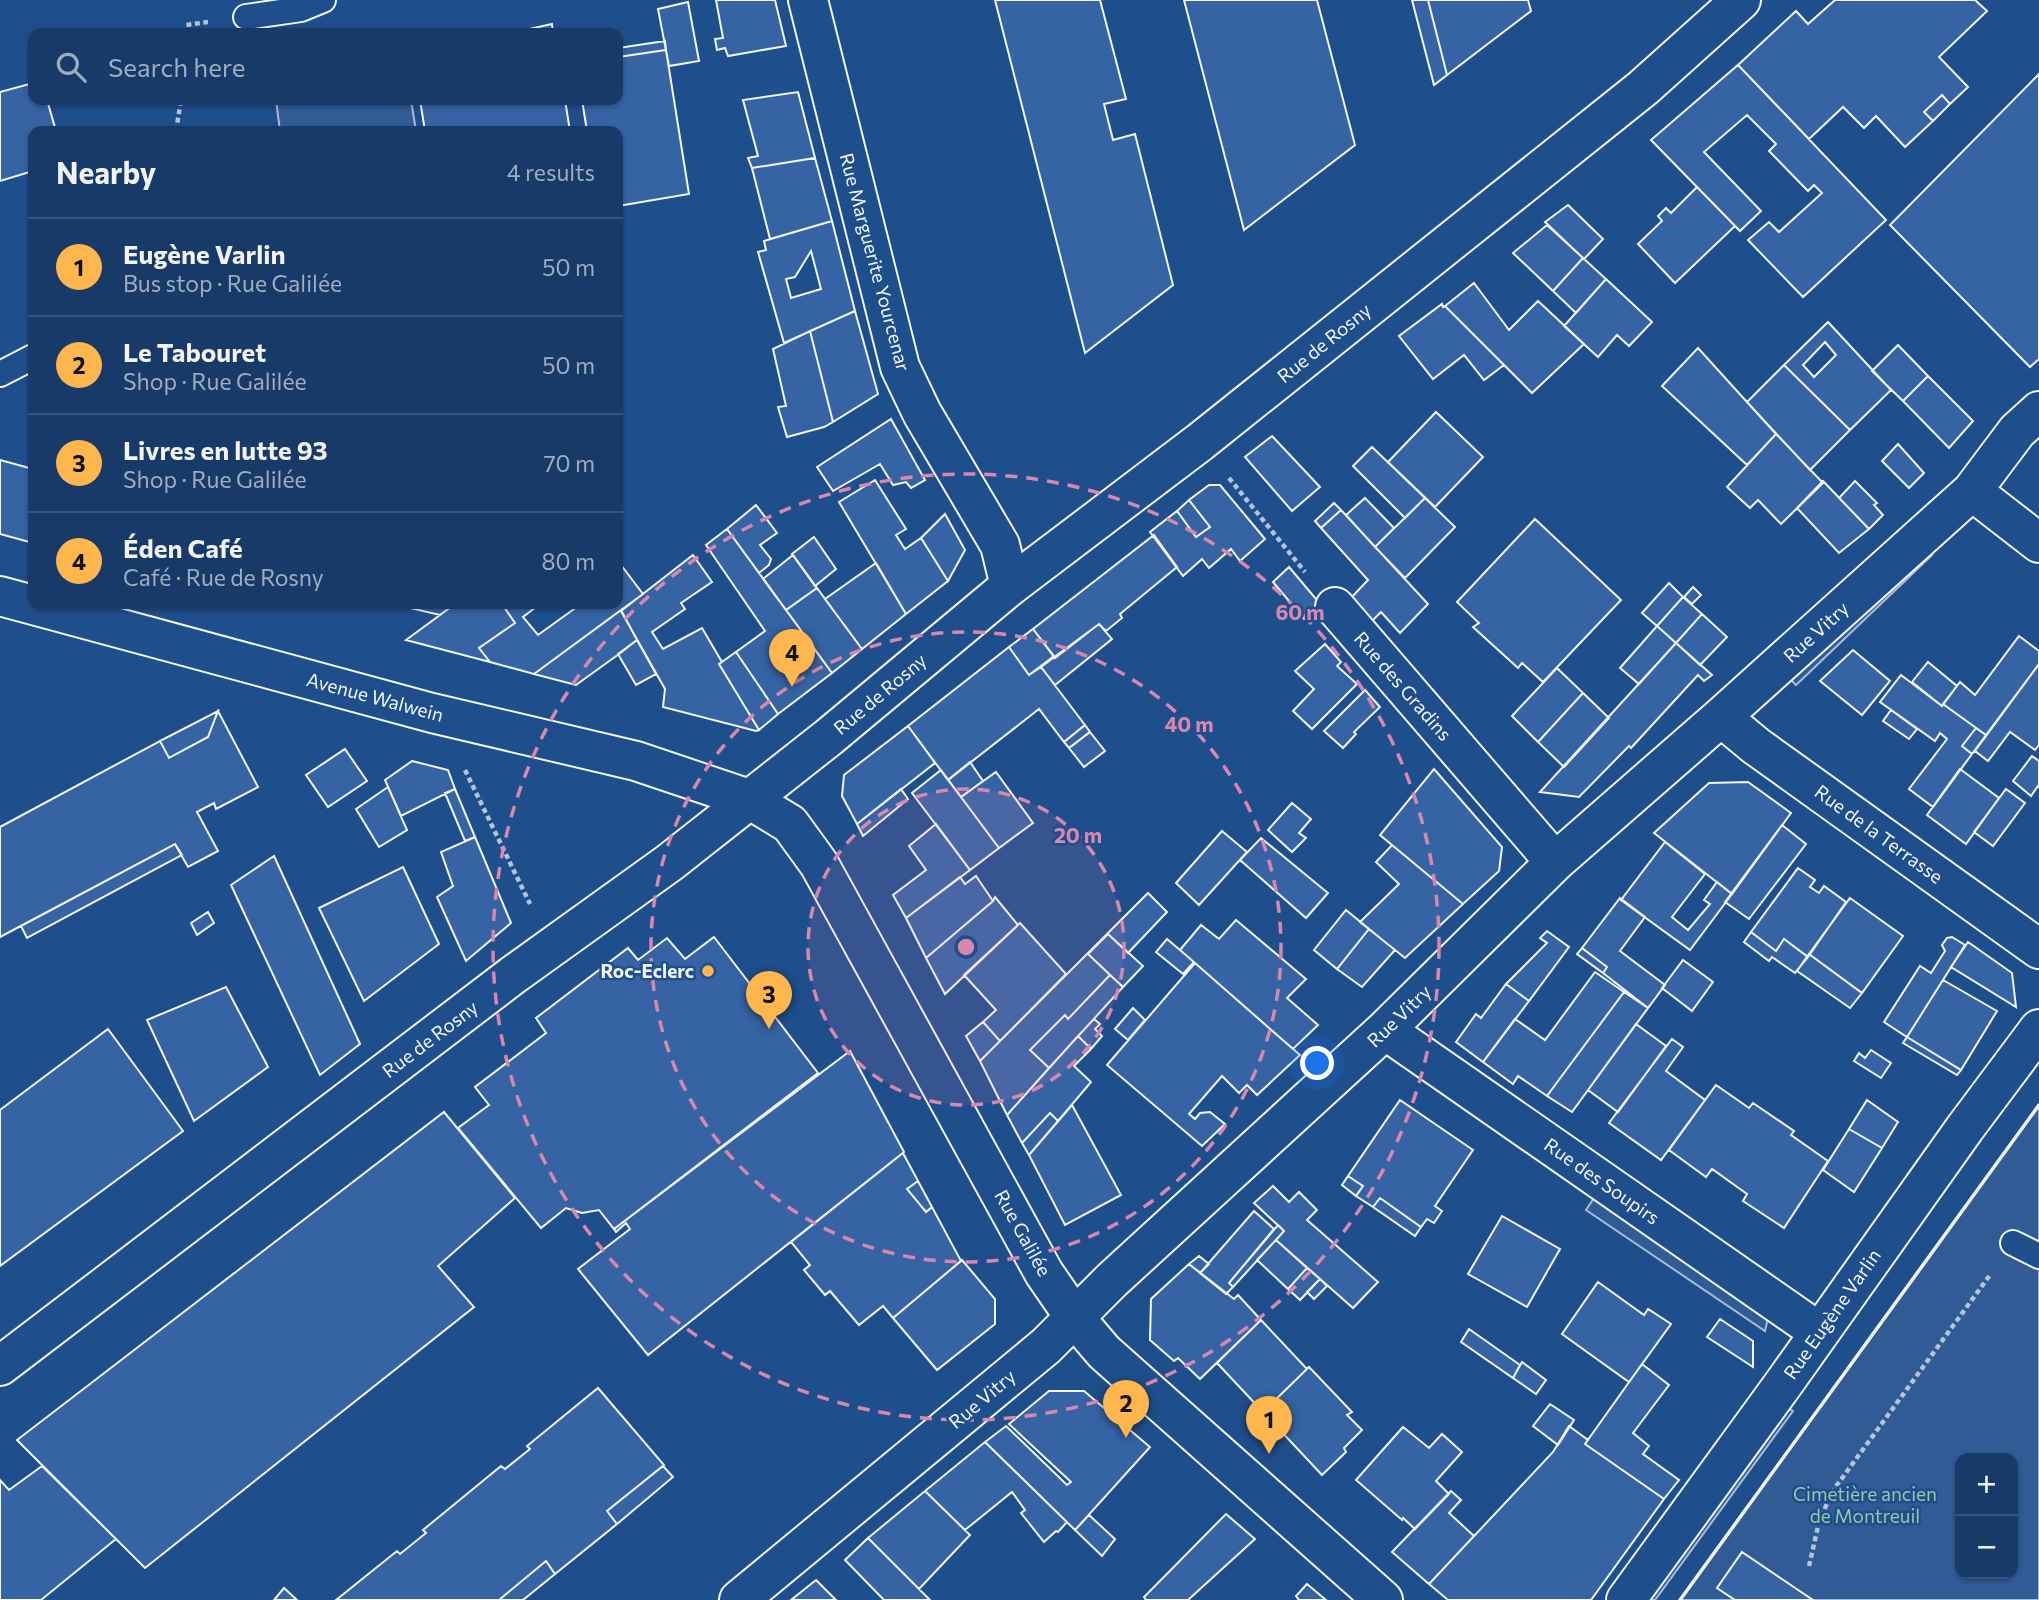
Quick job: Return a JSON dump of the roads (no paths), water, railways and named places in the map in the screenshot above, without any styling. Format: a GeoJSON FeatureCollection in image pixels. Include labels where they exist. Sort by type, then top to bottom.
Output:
{"type":"FeatureCollection","features":[{"type":"Feature","properties":{"kind":"street","name":"Rue Marguerite Yourcenar"},"geometry":{"type":"LineString","coordinates":[[808,0],[900,367],[922,414],[1000,545],[1010,586]]}},
{"type":"Feature","properties":{"kind":"street","name":"Rue de Rosny"},"geometry":{"type":"LineString","coordinates":[[0,1366],[750,799],[829,737],[1010,586],[1200,442],[1633,97],[1741,0]]}},
{"type":"Feature","properties":{"kind":"street","name":"Rue Vitry"},"geometry":{"type":"LineString","coordinates":[[739,1600],[1046,1346],[1112,1280],[1385,1030],[1555,862],[1972,491],[2017,431],[2039,411]]}},
{"type":"Feature","properties":{"kind":"street"},"geometry":{"type":"LineString","coordinates":[[1972,491],[2039,543]]}},
{"type":"Feature","properties":{"kind":"street","name":"Avenue Walwein"},"geometry":{"type":"LineString","coordinates":[[0,596],[28,604]]}},
{"type":"Feature","properties":{"kind":"street","name":"Rue des Gradins"},"geometry":{"type":"LineString","coordinates":[[1335,607],[1555,862]]}},
{"type":"Feature","properties":{"kind":"street","name":"Avenue Walwein"},"geometry":{"type":"LineString","coordinates":[[48,609],[432,713],[636,761],[750,799]]}},
{"type":"Feature","properties":{"kind":"street","name":"Rue de la Terrasse"},"geometry":{"type":"LineString","coordinates":[[1721,717],[1767,754],[2039,949]]}},
{"type":"Feature","properties":{"kind":"street","name":"Rue Galilée"},"geometry":{"type":"LineString","coordinates":[[750,799],[790,824],[819,864],[1044,1273],[1075,1318],[1104,1352],[1383,1600]]}},
{"type":"Feature","properties":{"kind":"street","name":"Rue Eugène Varlin"},"geometry":{"type":"LineString","coordinates":[[1626,1600],[2039,1029]]}},
{"type":"Feature","properties":{"kind":"street","name":"Rue des Soupirs"},"geometry":{"type":"LineString","coordinates":[[1385,1030],[1819,1332]]}},
{"type":"Feature","properties":{"kind":"lane"},"geometry":{"type":"LineString","coordinates":[[246,16],[301,9],[323,0]]}},
{"type":"Feature","properties":{"kind":"lane"},"geometry":{"type":"LineString","coordinates":[[0,374],[28,360]]}},
{"type":"Feature","properties":{"kind":"lane"},"geometry":{"type":"LineString","coordinates":[[2013,1243],[2039,1256]]}},
{"type":"Feature","properties":{"kind":"place","name":"Éden Café"},"geometry":{"type":"Point","coordinates":[792,687]}},
{"type":"Feature","properties":{"kind":"place","name":"Roc-Eclerc"},"geometry":{"type":"Point","coordinates":[708,971]}},
{"type":"Feature","properties":{"kind":"place","name":"Livres en lutte 93"},"geometry":{"type":"Point","coordinates":[769,1029]}},
{"type":"Feature","properties":{"kind":"place","name":"Le Tabouret"},"geometry":{"type":"Point","coordinates":[1126,1438]}},
{"type":"Feature","properties":{"kind":"place","name":"Eugène Varlin"},"geometry":{"type":"Point","coordinates":[1269,1454]}},
{"type":"Feature","properties":{"kind":"park label","name":"Cimetière ancien de Montreuil"},"geometry":{"type":"Point","coordinates":[1865,1505]}}]}
